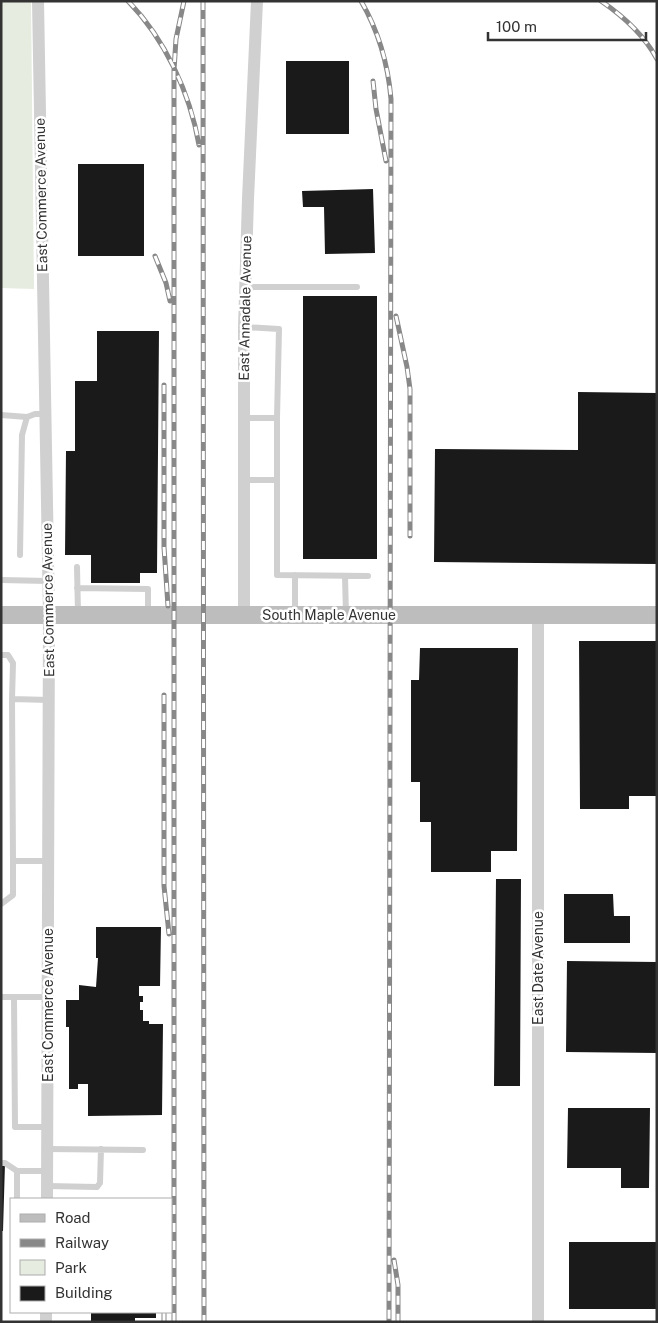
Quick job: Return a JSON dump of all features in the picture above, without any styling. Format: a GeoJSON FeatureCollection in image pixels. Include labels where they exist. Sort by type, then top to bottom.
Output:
{"type":"FeatureCollection","features":[{"type":"Feature","properties":{"kind":"street","name":"East Commerce Avenue"},"geometry":{"type":"LineString","coordinates":[[38,1],[49,615],[47,1193]]}},
{"type":"Feature","properties":{"kind":"street","name":"East Annadale Avenue"},"geometry":{"type":"LineString","coordinates":[[244,615],[244,286],[257,1]]}},
{"type":"Feature","properties":{"kind":"street","name":"South Maple Avenue"},"geometry":{"type":"LineString","coordinates":[[1,614],[657,616]]}},
{"type":"Feature","properties":{"kind":"street","name":"East Date Avenue"},"geometry":{"type":"LineString","coordinates":[[538,615],[538,1322]]}},
{"type":"Feature","properties":{"kind":"lane"},"geometry":{"type":"LineString","coordinates":[[244,286],[357,287]]}},
{"type":"Feature","properties":{"kind":"lane"},"geometry":{"type":"LineString","coordinates":[[244,327],[279,329],[277,575],[368,576]]}},
{"type":"Feature","properties":{"kind":"lane"},"geometry":{"type":"LineString","coordinates":[[1,415],[27,417],[35,414],[45,414]]}},
{"type":"Feature","properties":{"kind":"lane"},"geometry":{"type":"LineString","coordinates":[[20,555],[22,435],[27,417]]}},
{"type":"Feature","properties":{"kind":"lane"},"geometry":{"type":"LineString","coordinates":[[243,418],[277,418]]}},
{"type":"Feature","properties":{"kind":"lane"},"geometry":{"type":"LineString","coordinates":[[244,480],[277,480]]}},
{"type":"Feature","properties":{"kind":"lane"},"geometry":{"type":"LineString","coordinates":[[77,567],[78,615]]}},
{"type":"Feature","properties":{"kind":"lane"},"geometry":{"type":"LineString","coordinates":[[295,576],[295,615]]}},
{"type":"Feature","properties":{"kind":"lane"},"geometry":{"type":"LineString","coordinates":[[345,576],[346,615]]}},
{"type":"Feature","properties":{"kind":"lane"},"geometry":{"type":"LineString","coordinates":[[1,580],[48,580]]}},
{"type":"Feature","properties":{"kind":"lane"},"geometry":{"type":"LineString","coordinates":[[77,588],[148,589],[148,615]]}},
{"type":"Feature","properties":{"kind":"lane"},"geometry":{"type":"LineString","coordinates":[[1,655],[8,655],[13,663],[13,894],[1,904]]}},
{"type":"Feature","properties":{"kind":"lane"},"geometry":{"type":"LineString","coordinates":[[12,699],[48,700]]}},
{"type":"Feature","properties":{"kind":"lane"},"geometry":{"type":"LineString","coordinates":[[13,861],[48,861]]}},
{"type":"Feature","properties":{"kind":"lane"},"geometry":{"type":"LineString","coordinates":[[1,997],[48,997]]}},
{"type":"Feature","properties":{"kind":"lane"},"geometry":{"type":"LineString","coordinates":[[14,997],[15,1127],[47,1127]]}},
{"type":"Feature","properties":{"kind":"lane"},"geometry":{"type":"LineString","coordinates":[[47,1149],[142,1150]]}},
{"type":"Feature","properties":{"kind":"lane"},"geometry":{"type":"LineString","coordinates":[[47,1193],[97,1187],[100,1183],[101,1149]]}},
{"type":"Feature","properties":{"kind":"lane"},"geometry":{"type":"LineString","coordinates":[[1,1163],[5,1163],[18,1171],[47,1171]]}},
{"type":"Feature","properties":{"kind":"lane"},"geometry":{"type":"LineString","coordinates":[[18,1171],[18,1198]]}},
{"type":"Feature","properties":{"kind":"green space"},"geometry":{"type":"Polygon","coordinates":[[[1,1],[31,1],[34,289],[1,288],[1,1]]]}},
{"type":"Feature","properties":{"kind":"building"},"geometry":{"type":"Polygon","coordinates":[[[286,61],[349,61],[349,134],[286,134],[286,61]]]}},
{"type":"Feature","properties":{"kind":"building"},"geometry":{"type":"Polygon","coordinates":[[[78,164],[144,164],[144,256],[78,256],[78,164]]]}},
{"type":"Feature","properties":{"kind":"building"},"geometry":{"type":"Polygon","coordinates":[[[373,189],[375,253],[325,254],[324,207],[303,207],[302,191],[373,189]]]}},
{"type":"Feature","properties":{"kind":"building"},"geometry":{"type":"Polygon","coordinates":[[[303,296],[377,296],[377,559],[303,559],[303,296]]]}},
{"type":"Feature","properties":{"kind":"building"},"geometry":{"type":"Polygon","coordinates":[[[97,331],[159,331],[157,573],[140,573],[140,583],[91,583],[91,555],[65,555],[66,451],[75,451],[75,381],[97,381],[97,331]]]}},
{"type":"Feature","properties":{"kind":"building"},"geometry":{"type":"Polygon","coordinates":[[[578,392],[657,393],[657,564],[434,562],[435,449],[578,450],[578,392]]]}},
{"type":"Feature","properties":{"kind":"building"},"geometry":{"type":"Polygon","coordinates":[[[579,641],[657,641],[657,796],[629,796],[629,809],[580,809],[579,641]]]}},
{"type":"Feature","properties":{"kind":"building"},"geometry":{"type":"Polygon","coordinates":[[[420,648],[518,648],[517,851],[491,851],[491,872],[431,872],[431,822],[420,822],[420,782],[411,782],[411,680],[419,680],[420,648]]]}},
{"type":"Feature","properties":{"kind":"building"},"geometry":{"type":"Polygon","coordinates":[[[496,879],[521,879],[520,1086],[494,1086],[496,879]]]}},
{"type":"Feature","properties":{"kind":"building"},"geometry":{"type":"Polygon","coordinates":[[[564,894],[613,894],[614,916],[630,916],[630,943],[564,943],[564,894]]]}},
{"type":"Feature","properties":{"kind":"building"},"geometry":{"type":"Polygon","coordinates":[[[96,927],[161,927],[160,986],[139,986],[139,996],[143,996],[143,1002],[140,1002],[140,1010],[143,1010],[143,1021],[149,1021],[149,1024],[163,1024],[162,1115],[88,1116],[88,1084],[78,1084],[78,1089],[69,1089],[69,1027],[66,1027],[66,1000],[79,1000],[79,985],[96,987],[98,958],[96,958],[96,927]]]}},
{"type":"Feature","properties":{"kind":"building"},"geometry":{"type":"Polygon","coordinates":[[[567,961],[657,962],[657,1053],[566,1052],[567,961]]]}},
{"type":"Feature","properties":{"kind":"building"},"geometry":{"type":"Polygon","coordinates":[[[568,1108],[650,1108],[649,1188],[621,1188],[621,1168],[567,1168],[568,1108]]]}},
{"type":"Feature","properties":{"kind":"building"},"geometry":{"type":"Polygon","coordinates":[[[1,1163],[5,1163],[3,1231],[1,1231],[1,1163]]]}},
{"type":"Feature","properties":{"kind":"building"},"geometry":{"type":"Polygon","coordinates":[[[569,1242],[657,1242],[657,1309],[569,1309],[569,1242]]]}},
{"type":"Feature","properties":{"kind":"building"},"geometry":{"type":"Polygon","coordinates":[[[91,1313],[156,1313],[156,1318],[135,1318],[135,1322],[91,1322],[91,1313]]]}},
{"type":"Feature","properties":{"kind":"railway"},"geometry":{"type":"LineString","coordinates":[[128,1],[153,32],[174,68],[189,106],[199,145]]}},
{"type":"Feature","properties":{"kind":"railway"},"geometry":{"type":"LineString","coordinates":[[174,1322],[174,70],[176,39],[184,1]]}},
{"type":"Feature","properties":{"kind":"railway"},"geometry":{"type":"LineString","coordinates":[[203,1],[204,1322]]}},
{"type":"Feature","properties":{"kind":"railway"},"geometry":{"type":"LineString","coordinates":[[361,1],[373,24],[382,49],[388,73],[391,99],[389,1322]]}},
{"type":"Feature","properties":{"kind":"railway"},"geometry":{"type":"LineString","coordinates":[[601,1],[632,27],[646,42],[657,59]]}},
{"type":"Feature","properties":{"kind":"railway"},"geometry":{"type":"LineString","coordinates":[[373,81],[376,109],[386,161]]}},
{"type":"Feature","properties":{"kind":"railway"},"geometry":{"type":"LineString","coordinates":[[155,256],[166,283],[170,301]]}},
{"type":"Feature","properties":{"kind":"railway"},"geometry":{"type":"LineString","coordinates":[[396,316],[410,389],[410,536]]}},
{"type":"Feature","properties":{"kind":"railway"},"geometry":{"type":"LineString","coordinates":[[164,385],[164,547],[168,606]]}},
{"type":"Feature","properties":{"kind":"railway"},"geometry":{"type":"LineString","coordinates":[[164,695],[164,886],[169,934]]}},
{"type":"Feature","properties":{"kind":"railway"},"geometry":{"type":"LineString","coordinates":[[394,1260],[398,1285],[398,1322]]}},
{"type":"Feature","properties":{"kind":"railway"},"geometry":{"type":"LineString","coordinates":[[164,1313],[164,1322]]}}]}
